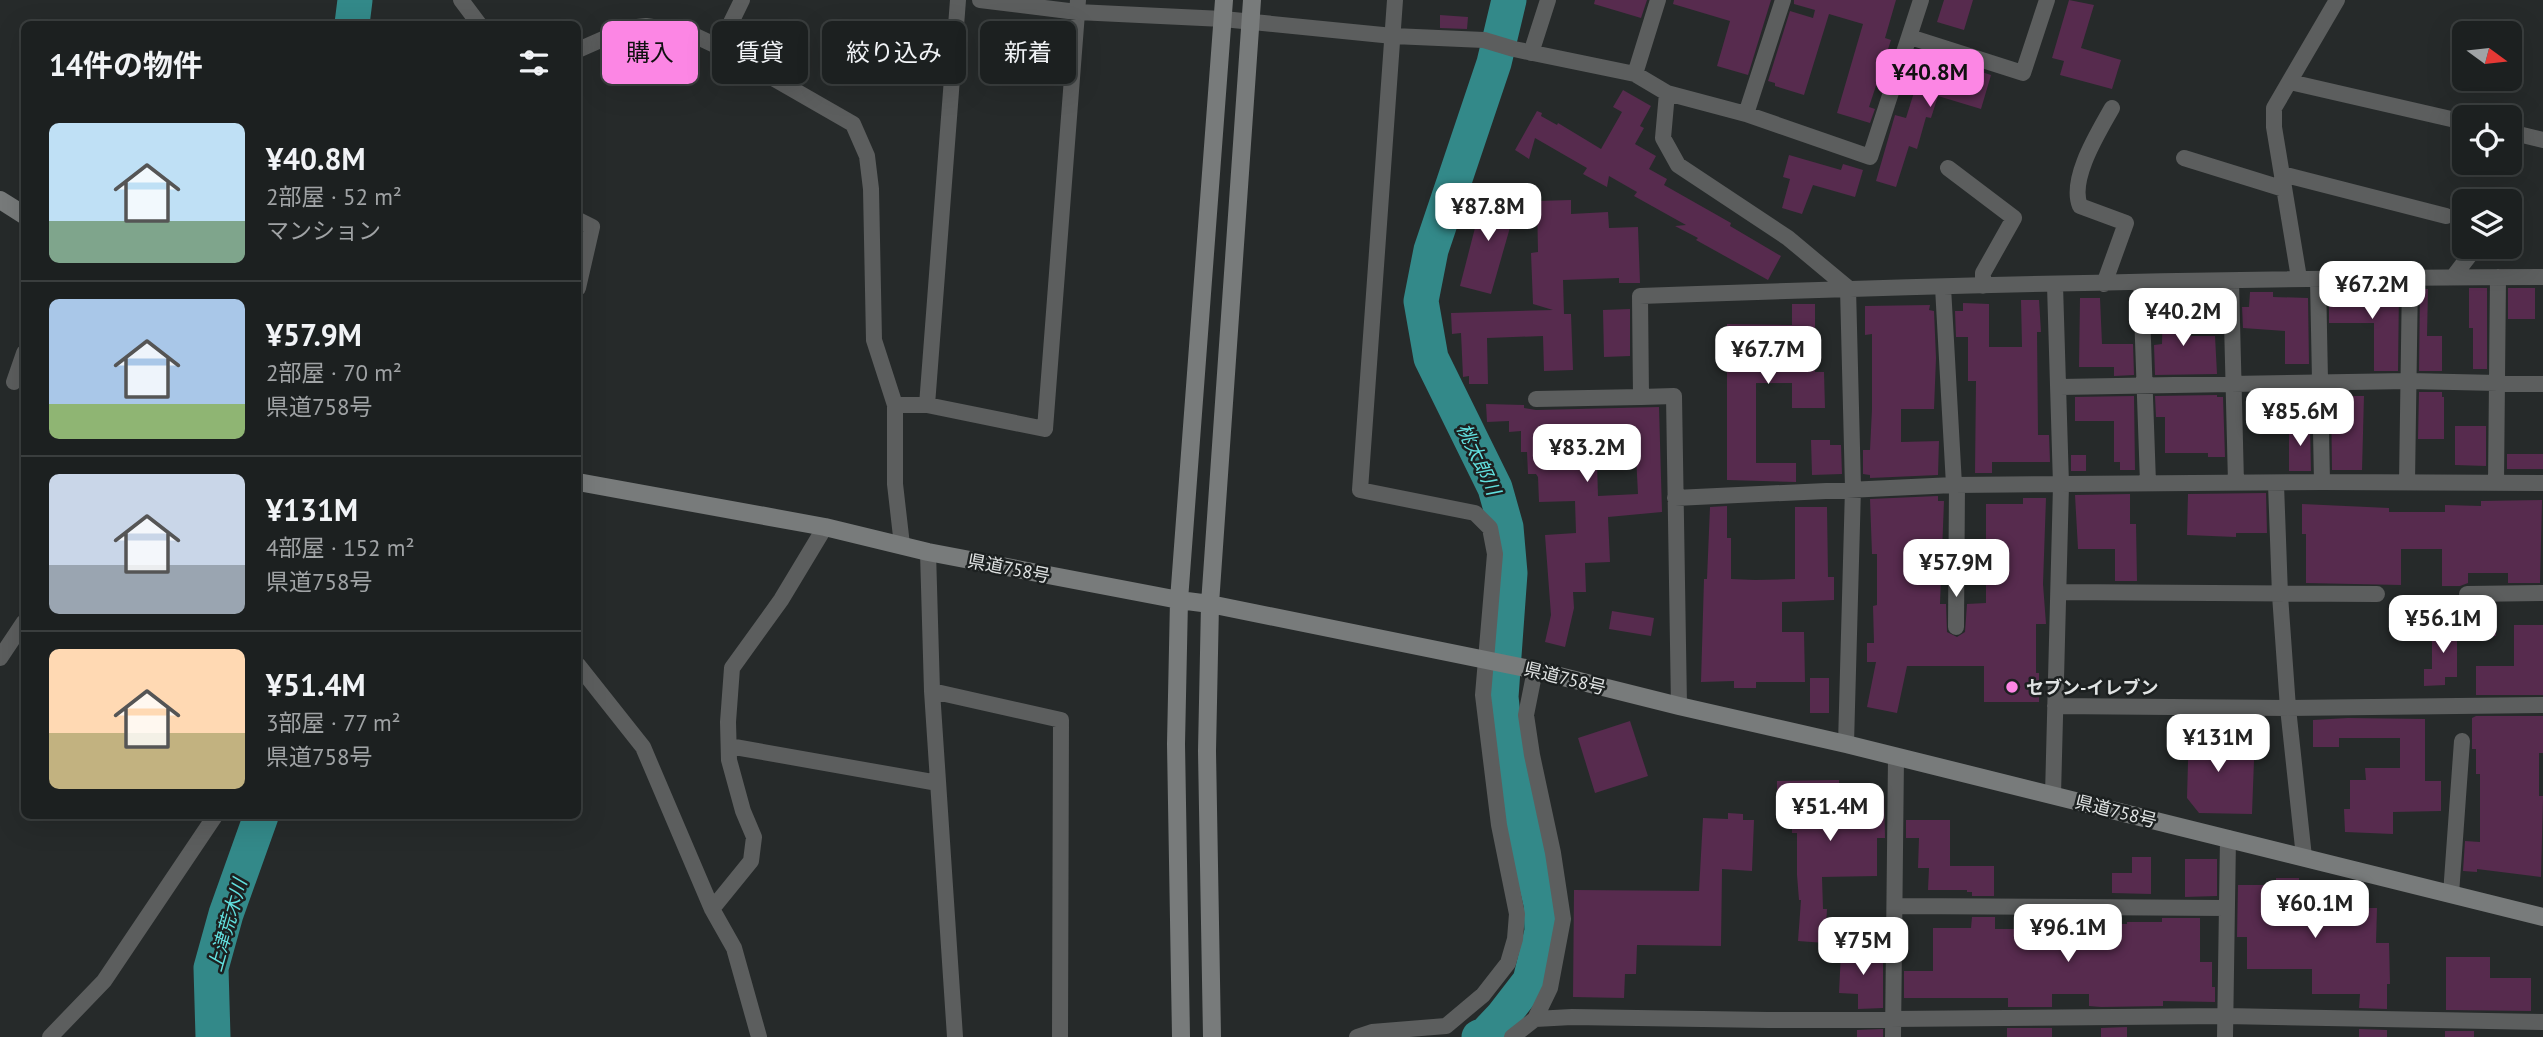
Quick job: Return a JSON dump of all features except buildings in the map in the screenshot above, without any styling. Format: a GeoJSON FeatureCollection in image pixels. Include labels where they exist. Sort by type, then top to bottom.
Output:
{"type":"FeatureCollection","features":[{"type":"Feature","properties":{"kind":"street"},"geometry":{"type":"LineString","coordinates":[[461,0],[477,21]]}},
{"type":"Feature","properties":{"kind":"street"},"geometry":{"type":"LineString","coordinates":[[732,21],[742,0]]}},
{"type":"Feature","properties":{"kind":"street"},"geometry":{"type":"LineString","coordinates":[[927,405],[958,0]]}},
{"type":"Feature","properties":{"kind":"street"},"geometry":{"type":"LineString","coordinates":[[980,0],[1078,6],[1393,36],[1484,40],[1531,53],[1635,74],[1667,93],[1746,114],[1870,158],[1921,0]]}},
{"type":"Feature","properties":{"kind":"street"},"geometry":{"type":"LineString","coordinates":[[1181,1037],[1176,744],[1179,600],[1224,0]]}},
{"type":"Feature","properties":{"kind":"street"},"geometry":{"type":"LineString","coordinates":[[1212,1037],[1207,751],[1210,604],[1252,0]]}},
{"type":"Feature","properties":{"kind":"street"},"geometry":{"type":"LineString","coordinates":[[1357,1037],[1372,1032],[1446,1026],[1483,995],[1508,964],[1515,939],[1517,914],[1499,825],[1483,695],[1495,554],[1490,528],[1475,513],[1360,490],[1395,0]]}},
{"type":"Feature","properties":{"kind":"street"},"geometry":{"type":"LineString","coordinates":[[1531,53],[1548,0]]}},
{"type":"Feature","properties":{"kind":"street"},"geometry":{"type":"LineString","coordinates":[[1635,74],[1658,0]]}},
{"type":"Feature","properties":{"kind":"street"},"geometry":{"type":"LineString","coordinates":[[1746,114],[1783,0]]}},
{"type":"Feature","properties":{"kind":"street"},"geometry":{"type":"LineString","coordinates":[[1910,37],[2023,73],[2047,0]]}},
{"type":"Feature","properties":{"kind":"street"},"geometry":{"type":"LineString","coordinates":[[2299,278],[2274,127],[2274,108],[2337,0]]}},
{"type":"Feature","properties":{"kind":"street"},"geometry":{"type":"LineString","coordinates":[[895,405],[927,405],[1045,429],[1078,6]]}},
{"type":"Feature","properties":{"kind":"street"},"geometry":{"type":"LineString","coordinates":[[581,49],[628,28],[646,26],[687,32],[712,44]]}},
{"type":"Feature","properties":{"kind":"street"},"geometry":{"type":"LineString","coordinates":[[2290,82],[2452,119]]}},
{"type":"Feature","properties":{"kind":"street"},"geometry":{"type":"LineString","coordinates":[[783,84],[853,124],[867,156],[871,189],[874,340],[895,405],[895,484],[902,545]]}},
{"type":"Feature","properties":{"kind":"street"},"geometry":{"type":"LineString","coordinates":[[1667,93],[1663,138],[1678,164],[1788,238],[1848,288],[1853,488],[1846,744]]}},
{"type":"Feature","properties":{"kind":"street"},"geometry":{"type":"LineString","coordinates":[[2104,284],[2126,223],[2080,206],[2076,197],[2078,181],[2093,141],[2112,108]]}},
{"type":"Feature","properties":{"kind":"street"},"geometry":{"type":"LineString","coordinates":[[2522,135],[2543,140]]}},
{"type":"Feature","properties":{"kind":"street"},"geometry":{"type":"LineString","coordinates":[[2184,158],[2446,216]]}},
{"type":"Feature","properties":{"kind":"street"},"geometry":{"type":"LineString","coordinates":[[1948,168],[2014,218],[1983,273],[1983,286]]}},
{"type":"Feature","properties":{"kind":"street"},"geometry":{"type":"LineString","coordinates":[[0,200],[21,213]]}},
{"type":"Feature","properties":{"kind":"street"},"geometry":{"type":"LineString","coordinates":[[581,222],[592,227],[581,275]]}},
{"type":"Feature","properties":{"kind":"street"},"geometry":{"type":"LineString","coordinates":[[2453,277],[2467,259]]}},
{"type":"Feature","properties":{"kind":"street"},"geometry":{"type":"LineString","coordinates":[[2496,483],[2498,277]]}},
{"type":"Feature","properties":{"kind":"street"},"geometry":{"type":"LineString","coordinates":[[1641,397],[1640,296],[1848,288],[2299,278],[2543,277]]}},
{"type":"Feature","properties":{"kind":"street"},"geometry":{"type":"LineString","coordinates":[[2407,482],[2410,278]]}},
{"type":"Feature","properties":{"kind":"street"},"geometry":{"type":"LineString","coordinates":[[2318,279],[2322,482]]}},
{"type":"Feature","properties":{"kind":"street"},"geometry":{"type":"LineString","coordinates":[[2231,281],[2236,484]]}},
{"type":"Feature","properties":{"kind":"street"},"geometry":{"type":"LineString","coordinates":[[2141,283],[2148,484]]}},
{"type":"Feature","properties":{"kind":"street"},"geometry":{"type":"LineString","coordinates":[[2053,795],[2061,485],[2055,285]]}},
{"type":"Feature","properties":{"kind":"street"},"geometry":{"type":"LineString","coordinates":[[1943,287],[1956,485],[1956,627]]}},
{"type":"Feature","properties":{"kind":"street"},"geometry":{"type":"LineString","coordinates":[[14,382],[21,362]]}},
{"type":"Feature","properties":{"kind":"street"},"geometry":{"type":"LineString","coordinates":[[2060,387],[2409,381],[2543,384]]}},
{"type":"Feature","properties":{"kind":"street"},"geometry":{"type":"LineString","coordinates":[[1536,399],[1674,396],[1679,706]]}},
{"type":"Feature","properties":{"kind":"street","name":"県道758号"},"geometry":{"type":"LineString","coordinates":[[581,483],[825,527],[928,552],[1210,604],[1535,670],[1846,744],[2543,917]]}},
{"type":"Feature","properties":{"kind":"street"},"geometry":{"type":"LineString","coordinates":[[1675,498],[1956,485],[2543,483]]}},
{"type":"Feature","properties":{"kind":"street"},"geometry":{"type":"LineString","coordinates":[[2276,484],[2288,708],[2304,857]]}},
{"type":"Feature","properties":{"kind":"street"},"geometry":{"type":"LineString","coordinates":[[712,909],[751,860],[754,837],[743,811],[729,760],[732,668],[781,600],[825,527]]}},
{"type":"Feature","properties":{"kind":"street"},"geometry":{"type":"LineString","coordinates":[[928,552],[937,783],[955,1037]]}},
{"type":"Feature","properties":{"kind":"street"},"geometry":{"type":"LineString","coordinates":[[2059,592],[2377,594]]}},
{"type":"Feature","properties":{"kind":"street"},"geometry":{"type":"LineString","coordinates":[[2467,594],[2543,593]]}},
{"type":"Feature","properties":{"kind":"street"},"geometry":{"type":"LineString","coordinates":[[0,658],[21,626]]}},
{"type":"Feature","properties":{"kind":"street"},"geometry":{"type":"LineString","coordinates":[[581,669],[643,747],[712,909],[734,948],[759,1037]]}},
{"type":"Feature","properties":{"kind":"street"},"geometry":{"type":"LineString","coordinates":[[1512,1037],[1535,1019],[1550,988],[1563,919],[1527,715],[1535,670]]}},
{"type":"Feature","properties":{"kind":"street"},"geometry":{"type":"LineString","coordinates":[[932,691],[1061,720],[1060,1037]]}},
{"type":"Feature","properties":{"kind":"street"},"geometry":{"type":"LineString","coordinates":[[2055,706],[2288,708],[2543,705]]}},
{"type":"Feature","properties":{"kind":"street"},"geometry":{"type":"LineString","coordinates":[[2451,894],[2462,741]]}},
{"type":"Feature","properties":{"kind":"street"},"geometry":{"type":"LineString","coordinates":[[729,746],[937,783]]}},
{"type":"Feature","properties":{"kind":"street"},"geometry":{"type":"LineString","coordinates":[[1893,1037],[1896,757]]}},
{"type":"Feature","properties":{"kind":"street"},"geometry":{"type":"LineString","coordinates":[[50,1037],[104,981],[213,819]]}},
{"type":"Feature","properties":{"kind":"street"},"geometry":{"type":"LineString","coordinates":[[2225,1037],[2228,838]]}},
{"type":"Feature","properties":{"kind":"street"},"geometry":{"type":"LineString","coordinates":[[1896,906],[2227,908]]}},
{"type":"Feature","properties":{"kind":"street"},"geometry":{"type":"LineString","coordinates":[[1535,1019],[2225,1016],[2543,1022]]}},
{"type":"Feature","properties":{"kind":"waterway","name":"上津荒木川"},"geometry":{"type":"LineString","coordinates":[[352,21],[355,0]]}},
{"type":"Feature","properties":{"kind":"waterway","name":"桃太郎川"},"geometry":{"type":"LineString","coordinates":[[1479,1037],[1486,1034],[1503,1016],[1530,981],[1542,931],[1541,904],[1521,821],[1506,743],[1501,697],[1510,573],[1506,527],[1495,488],[1431,358],[1421,301],[1431,250],[1494,63],[1509,0]]}},
{"type":"Feature","properties":{"kind":"waterway","name":"上津荒木川"},"geometry":{"type":"LineString","coordinates":[[213,1037],[211,968],[226,914],[260,819]]}},
{"type":"Feature","properties":{"kind":"place","name":"セブン-イレブン"},"geometry":{"type":"Point","coordinates":[2012,687]}}]}
